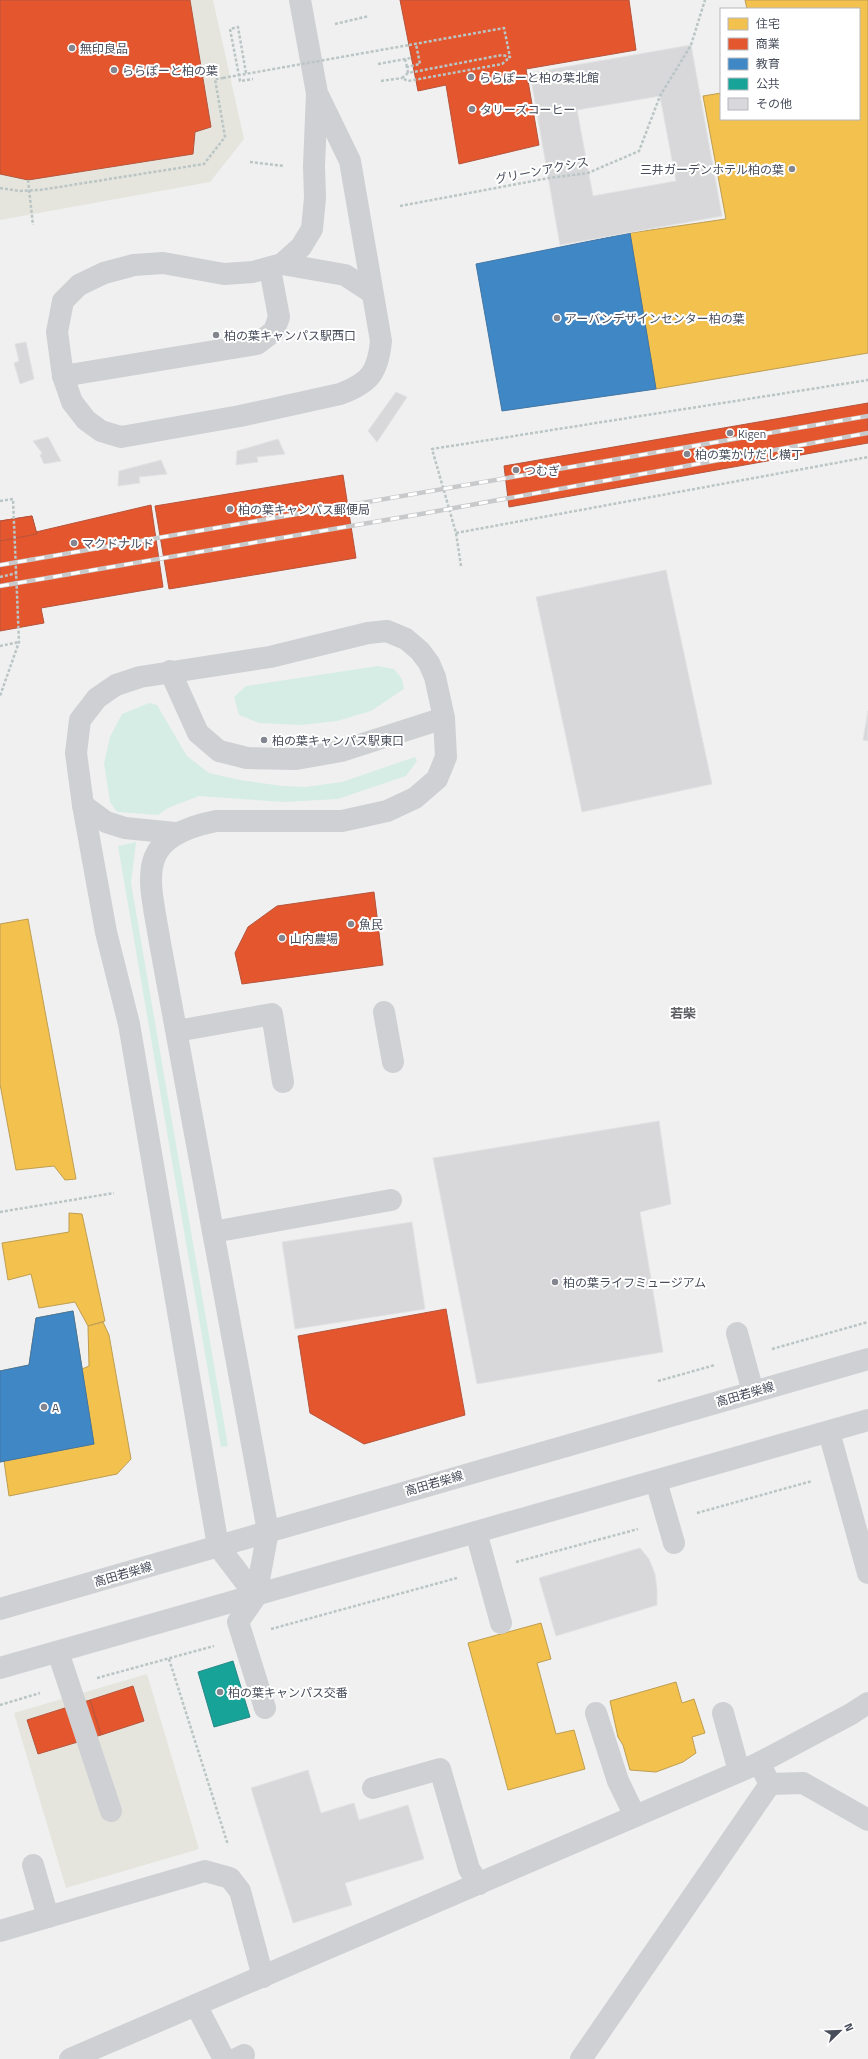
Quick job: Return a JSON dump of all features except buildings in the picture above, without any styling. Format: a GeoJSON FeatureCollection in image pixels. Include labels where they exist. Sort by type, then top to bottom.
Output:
{"type":"FeatureCollection","features":[{"type":"Feature","properties":{"kind":"street"},"geometry":{"type":"LineString","coordinates":[[276,266],[301,247],[312,229],[315,198],[314,166],[317,93],[300,0]]}},
{"type":"Feature","properties":{"kind":"street"},"geometry":{"type":"LineString","coordinates":[[317,93],[350,161],[371,292],[381,341],[379,360],[368,378],[356,388],[322,399],[121,437],[101,431],[86,420],[72,402],[63,376],[57,332],[63,301],[79,285],[104,272],[134,265],[163,263],[224,274],[253,272],[276,266],[345,275],[371,292]]}},
{"type":"Feature","properties":{"kind":"street"},"geometry":{"type":"LineString","coordinates":[[63,376],[257,344],[274,332],[279,317],[276,266]]}},
{"type":"Feature","properties":{"kind":"street"},"geometry":{"type":"LineString","coordinates":[[256,1596],[218,1546],[129,1024],[106,932],[83,805],[76,753],[80,720],[97,698],[116,685],[140,677],[170,671],[270,657],[368,633],[387,632],[406,639],[420,651],[429,663],[435,677],[444,718],[446,757],[437,779],[414,798],[387,811],[342,821],[216,821],[196,825],[175,833],[163,843],[155,856],[151,870],[150,883],[268,1531],[256,1596],[238,1622],[244,1637],[265,1708]]}},
{"type":"Feature","properties":{"kind":"street"},"geometry":{"type":"LineString","coordinates":[[170,671],[198,733],[219,751],[247,758],[296,759],[341,751],[444,718]]}},
{"type":"Feature","properties":{"kind":"street"},"geometry":{"type":"LineString","coordinates":[[83,805],[106,822],[125,828],[175,833]]}},
{"type":"Feature","properties":{"kind":"street"},"geometry":{"type":"LineString","coordinates":[[384,1012],[394,1062]]}},
{"type":"Feature","properties":{"kind":"street"},"geometry":{"type":"LineString","coordinates":[[177,1031],[272,1014],[281,1030],[283,1082]]}},
{"type":"Feature","properties":{"kind":"street"},"geometry":{"type":"LineString","coordinates":[[213,1232],[391,1200]]}},
{"type":"Feature","properties":{"kind":"street"},"geometry":{"type":"LineString","coordinates":[[736,1333],[753,1392]]}},
{"type":"Feature","properties":{"kind":"street","name":"高田若柴線"},"geometry":{"type":"LineString","coordinates":[[0,1609],[868,1359]]}},
{"type":"Feature","properties":{"kind":"street"},"geometry":{"type":"LineString","coordinates":[[0,1668],[868,1420]]}},
{"type":"Feature","properties":{"kind":"street"},"geometry":{"type":"LineString","coordinates":[[829,1432],[839,1474],[868,1574]]}},
{"type":"Feature","properties":{"kind":"street"},"geometry":{"type":"LineString","coordinates":[[656,1481],[674,1543]]}},
{"type":"Feature","properties":{"kind":"street"},"geometry":{"type":"LineString","coordinates":[[476,1532],[501,1623]]}},
{"type":"Feature","properties":{"kind":"street"},"geometry":{"type":"LineString","coordinates":[[58,1652],[111,1812]]}},
{"type":"Feature","properties":{"kind":"street"},"geometry":{"type":"LineString","coordinates":[[70,2059],[759,1763],[851,1714],[868,1702]]}},
{"type":"Feature","properties":{"kind":"street"},"geometry":{"type":"LineString","coordinates":[[596,1713],[618,1781],[635,1816]]}},
{"type":"Feature","properties":{"kind":"street"},"geometry":{"type":"LineString","coordinates":[[723,1713],[739,1771]]}},
{"type":"Feature","properties":{"kind":"street"},"geometry":{"type":"LineString","coordinates":[[759,1763],[770,1784]]}},
{"type":"Feature","properties":{"kind":"street"},"geometry":{"type":"LineString","coordinates":[[373,1788],[440,1769],[469,1868],[479,1884]]}},
{"type":"Feature","properties":{"kind":"street"},"geometry":{"type":"LineString","coordinates":[[770,1784],[803,1783],[868,1820]]}},
{"type":"Feature","properties":{"kind":"street"},"geometry":{"type":"LineString","coordinates":[[582,2059],[770,1784]]}},
{"type":"Feature","properties":{"kind":"street"},"geometry":{"type":"LineString","coordinates":[[33,1865],[48,1917]]}},
{"type":"Feature","properties":{"kind":"street"},"geometry":{"type":"LineString","coordinates":[[0,1931],[205,1871],[230,1878],[240,1891],[263,1977]]}},
{"type":"Feature","properties":{"kind":"street"},"geometry":{"type":"LineString","coordinates":[[196,2005],[235,2058]]}},
{"type":"Feature","properties":{"kind":"path","name":"グリーンアクシス"},"geometry":{"type":"LineString","coordinates":[[400,206],[549,178],[588,173],[639,151],[660,96],[692,45],[706,0]]}},
{"type":"Feature","properties":{"kind":"path"},"geometry":{"type":"LineString","coordinates":[[334,18],[335,24],[369,16]]}},
{"type":"Feature","properties":{"kind":"path"},"geometry":{"type":"LineString","coordinates":[[246,73],[238,27],[230,29],[240,81],[253,79]]}},
{"type":"Feature","properties":{"kind":"path"},"geometry":{"type":"LineString","coordinates":[[0,188],[20,191],[40,190],[204,164],[225,137],[215,79],[504,28],[510,57]]}},
{"type":"Feature","properties":{"kind":"path"},"geometry":{"type":"LineString","coordinates":[[407,67],[420,64],[416,44]]}},
{"type":"Feature","properties":{"kind":"path"},"geometry":{"type":"LineString","coordinates":[[381,81],[402,78],[408,73],[502,55],[510,57]]}},
{"type":"Feature","properties":{"kind":"path"},"geometry":{"type":"LineString","coordinates":[[402,78],[408,81],[502,64],[510,57]]}},
{"type":"Feature","properties":{"kind":"path"},"geometry":{"type":"LineString","coordinates":[[378,64],[411,58]]}},
{"type":"Feature","properties":{"kind":"path"},"geometry":{"type":"LineString","coordinates":[[405,59],[408,73]]}},
{"type":"Feature","properties":{"kind":"path"},"geometry":{"type":"LineString","coordinates":[[279,61],[280,68]]}},
{"type":"Feature","properties":{"kind":"path"},"geometry":{"type":"LineString","coordinates":[[250,162],[286,166]]}},
{"type":"Feature","properties":{"kind":"path"},"geometry":{"type":"LineString","coordinates":[[28,180],[33,225]]}},
{"type":"Feature","properties":{"kind":"path"},"geometry":{"type":"LineString","coordinates":[[461,566],[456,533],[432,449],[868,380]]}},
{"type":"Feature","properties":{"kind":"path"},"geometry":{"type":"LineString","coordinates":[[456,533],[868,456]]}},
{"type":"Feature","properties":{"kind":"path"},"geometry":{"type":"LineString","coordinates":[[0,501],[13,499],[19,642],[0,696]]}},
{"type":"Feature","properties":{"kind":"path"},"geometry":{"type":"LineString","coordinates":[[0,577],[17,574]]}},
{"type":"Feature","properties":{"kind":"path"},"geometry":{"type":"LineString","coordinates":[[0,646],[19,642]]}},
{"type":"Feature","properties":{"kind":"path"},"geometry":{"type":"LineString","coordinates":[[0,1212],[114,1193]]}},
{"type":"Feature","properties":{"kind":"path"},"geometry":{"type":"LineString","coordinates":[[693,1514],[839,1474]]}},
{"type":"Feature","properties":{"kind":"path"},"geometry":{"type":"LineString","coordinates":[[0,1705],[640,1528]]}},
{"type":"Feature","properties":{"kind":"path"},"geometry":{"type":"LineString","coordinates":[[169,1659],[230,1854],[230,1878]]}},
{"type":"Feature","properties":{"kind":"shaded area","name":"ららぽーと柏の葉"},"geometry":{"type":"Polygon","coordinates":[[[0,0],[213,0],[244,139],[210,182],[0,220],[0,0]]]}},
{"type":"Feature","properties":{"kind":"shaded area"},"geometry":{"type":"Polygon","coordinates":[[[147,1674],[199,1849],[66,1888],[14,1713],[147,1674]]]}},
{"type":"Feature","properties":{"kind":"green space"},"geometry":{"type":"Polygon","coordinates":[[[378,666],[394,669],[402,679],[404,689],[371,711],[337,721],[301,725],[259,723],[239,715],[234,697],[246,686],[378,666]]]}},
{"type":"Feature","properties":{"kind":"green space"},"geometry":{"type":"Polygon","coordinates":[[[149,703],[157,705],[187,756],[209,773],[240,780],[282,786],[305,787],[342,782],[415,757],[417,761],[406,776],[338,799],[284,802],[199,796],[168,808],[158,815],[117,812],[110,802],[104,763],[110,737],[122,714],[149,703]]]}},
{"type":"Feature","properties":{"kind":"green space"},"geometry":{"type":"Polygon","coordinates":[[[136,842],[131,883],[228,1446],[221,1447],[118,846],[136,842]]]}},
{"type":"Feature","properties":{"kind":"railway"},"geometry":{"type":"LineString","coordinates":[[0,565],[868,416]]}},
{"type":"Feature","properties":{"kind":"railway"},"geometry":{"type":"LineString","coordinates":[[0,586],[421,514],[868,433]]}},
{"type":"Feature","properties":{"kind":"place","name":"無印良品"},"geometry":{"type":"Point","coordinates":[72,48]}},
{"type":"Feature","properties":{"kind":"place","name":"ららぽーと柏の葉"},"geometry":{"type":"Point","coordinates":[114,70]}},
{"type":"Feature","properties":{"kind":"place","name":"ららぽーと柏の葉北館"},"geometry":{"type":"Point","coordinates":[471,77]}},
{"type":"Feature","properties":{"kind":"place","name":"タリーズコーヒー"},"geometry":{"type":"Point","coordinates":[472,109]}},
{"type":"Feature","properties":{"kind":"place","name":"三井ガーデンホテル柏の葉"},"geometry":{"type":"Point","coordinates":[792,169]}},
{"type":"Feature","properties":{"kind":"place","name":"アーバンデザインセンター柏の葉"},"geometry":{"type":"Point","coordinates":[557,318]}},
{"type":"Feature","properties":{"kind":"place","name":"柏の葉キャンパス駅西口"},"geometry":{"type":"Point","coordinates":[216,335]}},
{"type":"Feature","properties":{"kind":"place","name":"Kigen"},"geometry":{"type":"Point","coordinates":[730,433]}},
{"type":"Feature","properties":{"kind":"place","name":"柏の葉かけだし横丁"},"geometry":{"type":"Point","coordinates":[687,454]}},
{"type":"Feature","properties":{"kind":"place","name":"つむぎ"},"geometry":{"type":"Point","coordinates":[516,470]}},
{"type":"Feature","properties":{"kind":"place","name":"柏の葉キャンパス郵便局"},"geometry":{"type":"Point","coordinates":[230,509]}},
{"type":"Feature","properties":{"kind":"place","name":"マクドナルド"},"geometry":{"type":"Point","coordinates":[74,543]}},
{"type":"Feature","properties":{"kind":"place","name":"柏の葉キャンパス駅東口"},"geometry":{"type":"Point","coordinates":[264,740]}},
{"type":"Feature","properties":{"kind":"place","name":"魚民"},"geometry":{"type":"Point","coordinates":[351,924]}},
{"type":"Feature","properties":{"kind":"place","name":"山内農場"},"geometry":{"type":"Point","coordinates":[282,938]}},
{"type":"Feature","properties":{"kind":"place","name":"柏の葉ライフミュージアム"},"geometry":{"type":"Point","coordinates":[555,1282]}},
{"type":"Feature","properties":{"kind":"place","name":"A"},"geometry":{"type":"Point","coordinates":[44,1407]}},
{"type":"Feature","properties":{"kind":"place","name":"柏の葉キャンパス交番"},"geometry":{"type":"Point","coordinates":[220,1692]}},
{"type":"Feature","properties":{"kind":"district","name":"若柴"},"geometry":{"type":"Point","coordinates":[683,1013]}}]}
